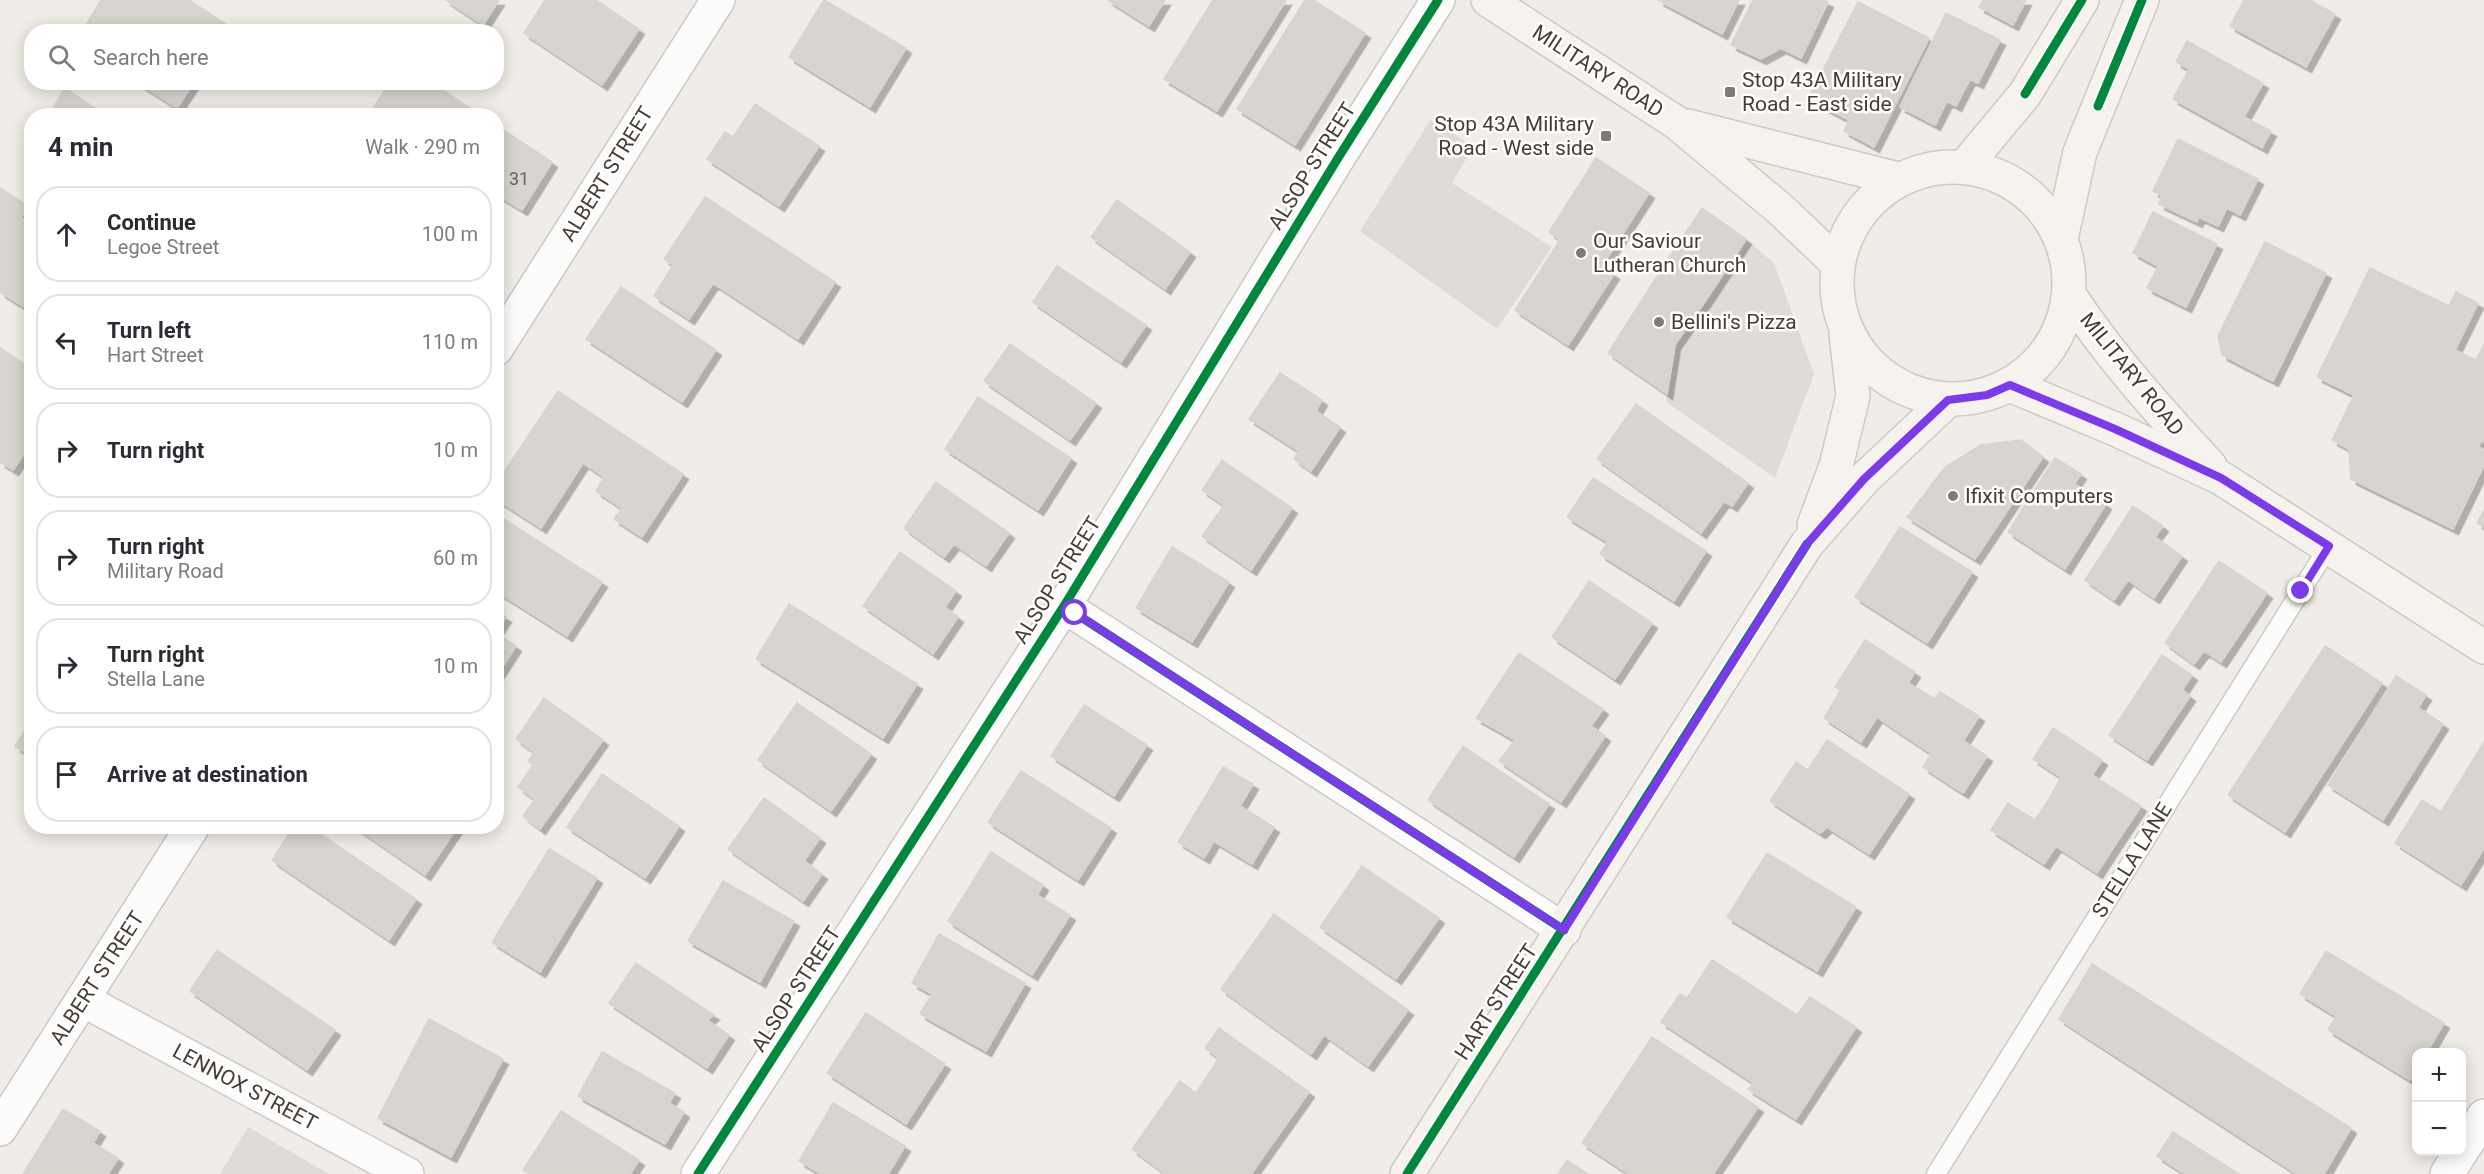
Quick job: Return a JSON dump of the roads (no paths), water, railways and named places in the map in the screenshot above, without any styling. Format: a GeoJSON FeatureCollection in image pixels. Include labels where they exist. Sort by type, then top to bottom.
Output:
{"type":"FeatureCollection","features":[{"type":"Feature","properties":{"kind":"main road","name":"MILITARY ROAD"},"geometry":{"type":"LineString","coordinates":[[1488,0],[1677,123],[1780,209],[1838,264]]}},
{"type":"Feature","properties":{"kind":"main road"},"geometry":{"type":"LineString","coordinates":[[1965,166],[2025,94],[2082,0]]}},
{"type":"Feature","properties":{"kind":"main road"},"geometry":{"type":"LineString","coordinates":[[2061,239],[2080,152],[2142,0]]}},
{"type":"Feature","properties":{"kind":"main road","name":"MILITARY ROAD"},"geometry":{"type":"LineString","coordinates":[[1677,123],[1898,179]]}},
{"type":"Feature","properties":{"kind":"main road"},"geometry":{"type":"LineString","coordinates":[[1965,166],[1992,172],[2027,191],[2061,239],[2069,265],[2070,296],[2059,334],[2031,371],[2010,385],[1987,395],[1948,400],[1900,387],[1878,373],[1861,355],[1845,328],[1836,282],[1838,264],[1851,228],[1871,200],[1898,179],[1933,167],[1965,166]]}},
{"type":"Feature","properties":{"kind":"main road","name":"MILITARY ROAD"},"geometry":{"type":"LineString","coordinates":[[2070,296],[2101,342],[2140,390],[2221,478]]}},
{"type":"Feature","properties":{"kind":"main road","name":"HART STREET"},"geometry":{"type":"LineString","coordinates":[[1807,544],[1836,466],[1853,396],[1845,328]]}},
{"type":"Feature","properties":{"kind":"main road","name":"MILITARY ROAD"},"geometry":{"type":"LineString","coordinates":[[2010,385],[2115,429],[2221,478],[2484,647]]}},
{"type":"Feature","properties":{"kind":"main road","name":"HART STREET"},"geometry":{"type":"LineString","coordinates":[[1407,1174],[1807,544],[1864,479],[1948,400]]}},
{"type":"Feature","properties":{"kind":"street","name":"ALBERT STREET"},"geometry":{"type":"LineString","coordinates":[[504,336],[717,0]]}},
{"type":"Feature","properties":{"kind":"street","name":"ALSOP STREET"},"geometry":{"type":"LineString","coordinates":[[699,1174],[1064,606],[1338,158],[1438,0]]}},
{"type":"Feature","properties":{"kind":"street"},"geometry":{"type":"LineString","coordinates":[[1064,606],[1564,930]]}},
{"type":"Feature","properties":{"kind":"street","name":"ALBERT STREET"},"geometry":{"type":"LineString","coordinates":[[0,1129],[188,834]]}},
{"type":"Feature","properties":{"kind":"street","name":"LENNOX STREET"},"geometry":{"type":"LineString","coordinates":[[83,1000],[407,1174]]}},
{"type":"Feature","properties":{"kind":"street"},"geometry":{"type":"LineString","coordinates":[[2447,1174],[2484,1116]]}},
{"type":"Feature","properties":{"kind":"lane","name":"STELLA LANE"},"geometry":{"type":"LineString","coordinates":[[1936,1174],[2329,546]]}},
{"type":"Feature","properties":{"kind":"place","name":"Stop 43A Military Road - East side"},"geometry":{"type":"Point","coordinates":[1730,92]}},
{"type":"Feature","properties":{"kind":"place","name":"Stop 43A Military Road - West side"},"geometry":{"type":"Point","coordinates":[1606,136]}},
{"type":"Feature","properties":{"kind":"place","name":"Our Saviour Lutheran Church"},"geometry":{"type":"Point","coordinates":[1581,253]}},
{"type":"Feature","properties":{"kind":"place","name":"Bellini's Pizza"},"geometry":{"type":"Point","coordinates":[1659,322]}},
{"type":"Feature","properties":{"kind":"place","name":"Ifixit Computers"},"geometry":{"type":"Point","coordinates":[1953,496]}}]}
